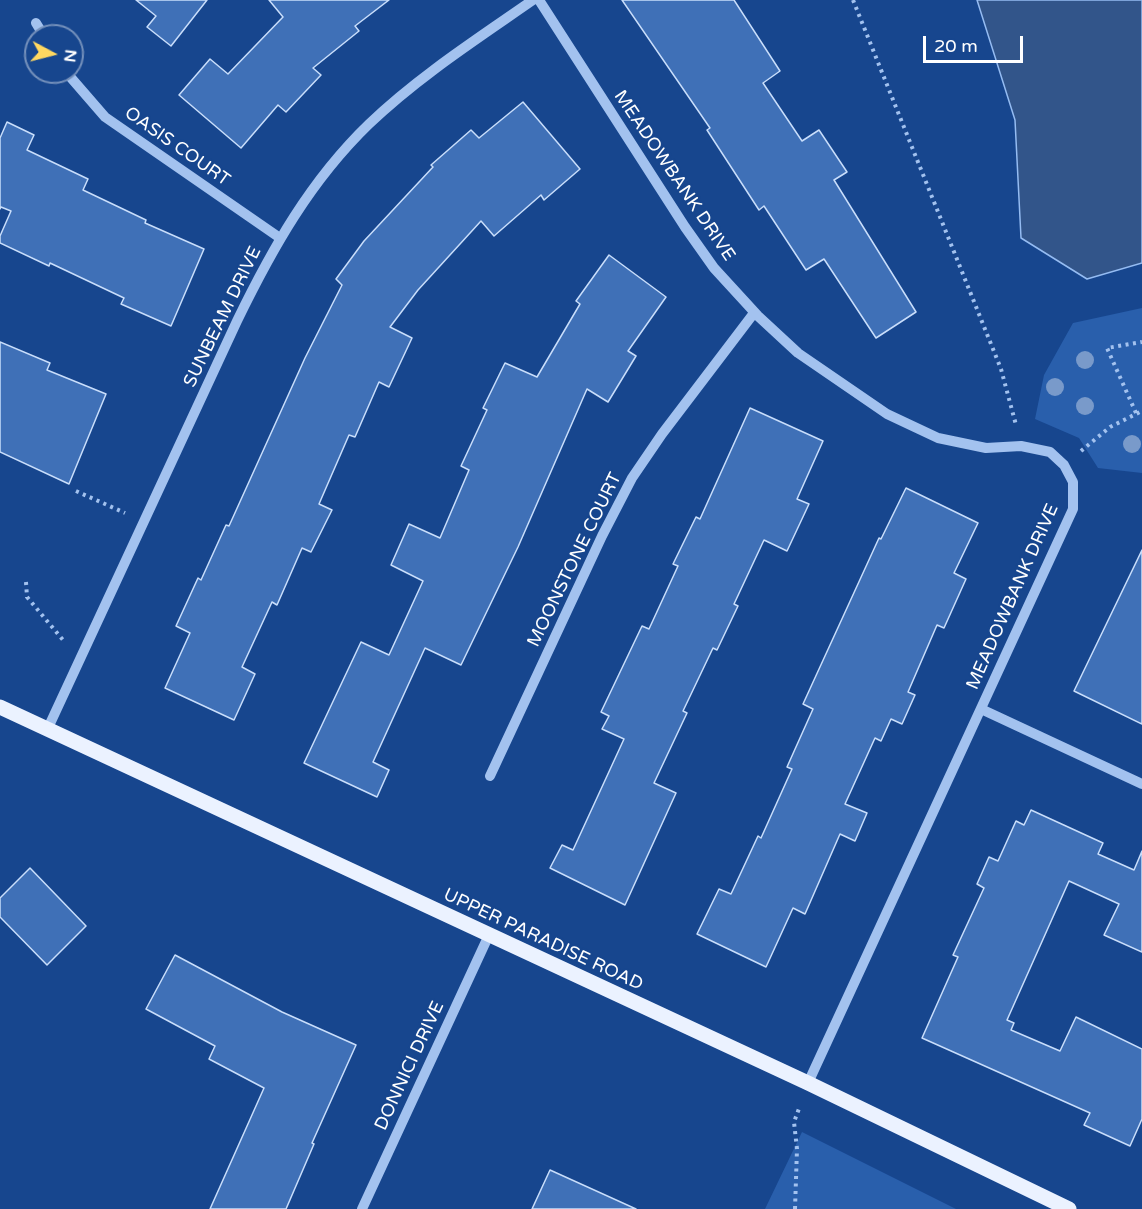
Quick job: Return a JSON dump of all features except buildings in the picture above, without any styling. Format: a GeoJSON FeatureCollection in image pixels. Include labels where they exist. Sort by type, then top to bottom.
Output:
{"type":"FeatureCollection","features":[{"type":"Feature","properties":{"kind":"main road","name":"UPPER PARADISE ROAD"},"geometry":{"type":"LineString","coordinates":[[0,707],[488,937],[808,1083],[1069,1209]]}},
{"type":"Feature","properties":{"kind":"street","name":"SUNBEAM DRIVE"},"geometry":{"type":"LineString","coordinates":[[48,728],[237,321],[280,238],[313,188],[369,124],[434,70],[533,0]]}},
{"type":"Feature","properties":{"kind":"street","name":"MEADOWBANK DRIVE"},"geometry":{"type":"LineString","coordinates":[[539,0],[685,227],[714,268],[754,313],[798,353],[887,414],[938,438],[986,448],[1021,446],[1050,452],[1064,465],[1073,482],[1073,509],[808,1083]]}},
{"type":"Feature","properties":{"kind":"street","name":"OASIS COURT"},"geometry":{"type":"LineString","coordinates":[[76,84],[105,117],[280,238]]}},
{"type":"Feature","properties":{"kind":"street","name":"MOONSTONE COURT"},"geometry":{"type":"LineString","coordinates":[[490,776],[602,536],[632,478],[662,434],[754,313]]}},
{"type":"Feature","properties":{"kind":"street"},"geometry":{"type":"LineString","coordinates":[[981,709],[1142,784]]}},
{"type":"Feature","properties":{"kind":"street","name":"DONNICI DRIVE"},"geometry":{"type":"LineString","coordinates":[[362,1209],[488,937]]}},
{"type":"Feature","properties":{"kind":"path"},"geometry":{"type":"LineString","coordinates":[[853,0],[1001,369],[1021,446]]}},
{"type":"Feature","properties":{"kind":"path"},"geometry":{"type":"LineString","coordinates":[[1136,413],[1107,348],[1142,342]]}},
{"type":"Feature","properties":{"kind":"path"},"geometry":{"type":"LineString","coordinates":[[1064,465],[1110,427],[1142,411]]}},
{"type":"Feature","properties":{"kind":"path"},"geometry":{"type":"LineString","coordinates":[[76,491],[144,522]]}},
{"type":"Feature","properties":{"kind":"path"},"geometry":{"type":"LineString","coordinates":[[26,582],[27,597],[80,659]]}},
{"type":"Feature","properties":{"kind":"path"},"geometry":{"type":"LineString","coordinates":[[795,1209],[797,1149],[794,1122],[808,1083]]}},
{"type":"Feature","properties":{"kind":"shaded area"},"geometry":{"type":"Polygon","coordinates":[[[977,0],[1142,0],[1142,263],[1087,279],[1021,238],[1015,120],[977,0]]]}},
{"type":"Feature","properties":{"kind":"shaded area"},"geometry":{"type":"Polygon","coordinates":[[[1142,308],[1142,473],[1098,468],[1079,438],[1035,419],[1044,375],[1073,323],[1142,308]]]}},
{"type":"Feature","properties":{"kind":"shaded area"},"geometry":{"type":"Polygon","coordinates":[[[802,1132],[956,1209],[765,1209],[802,1132]]]}}]}
